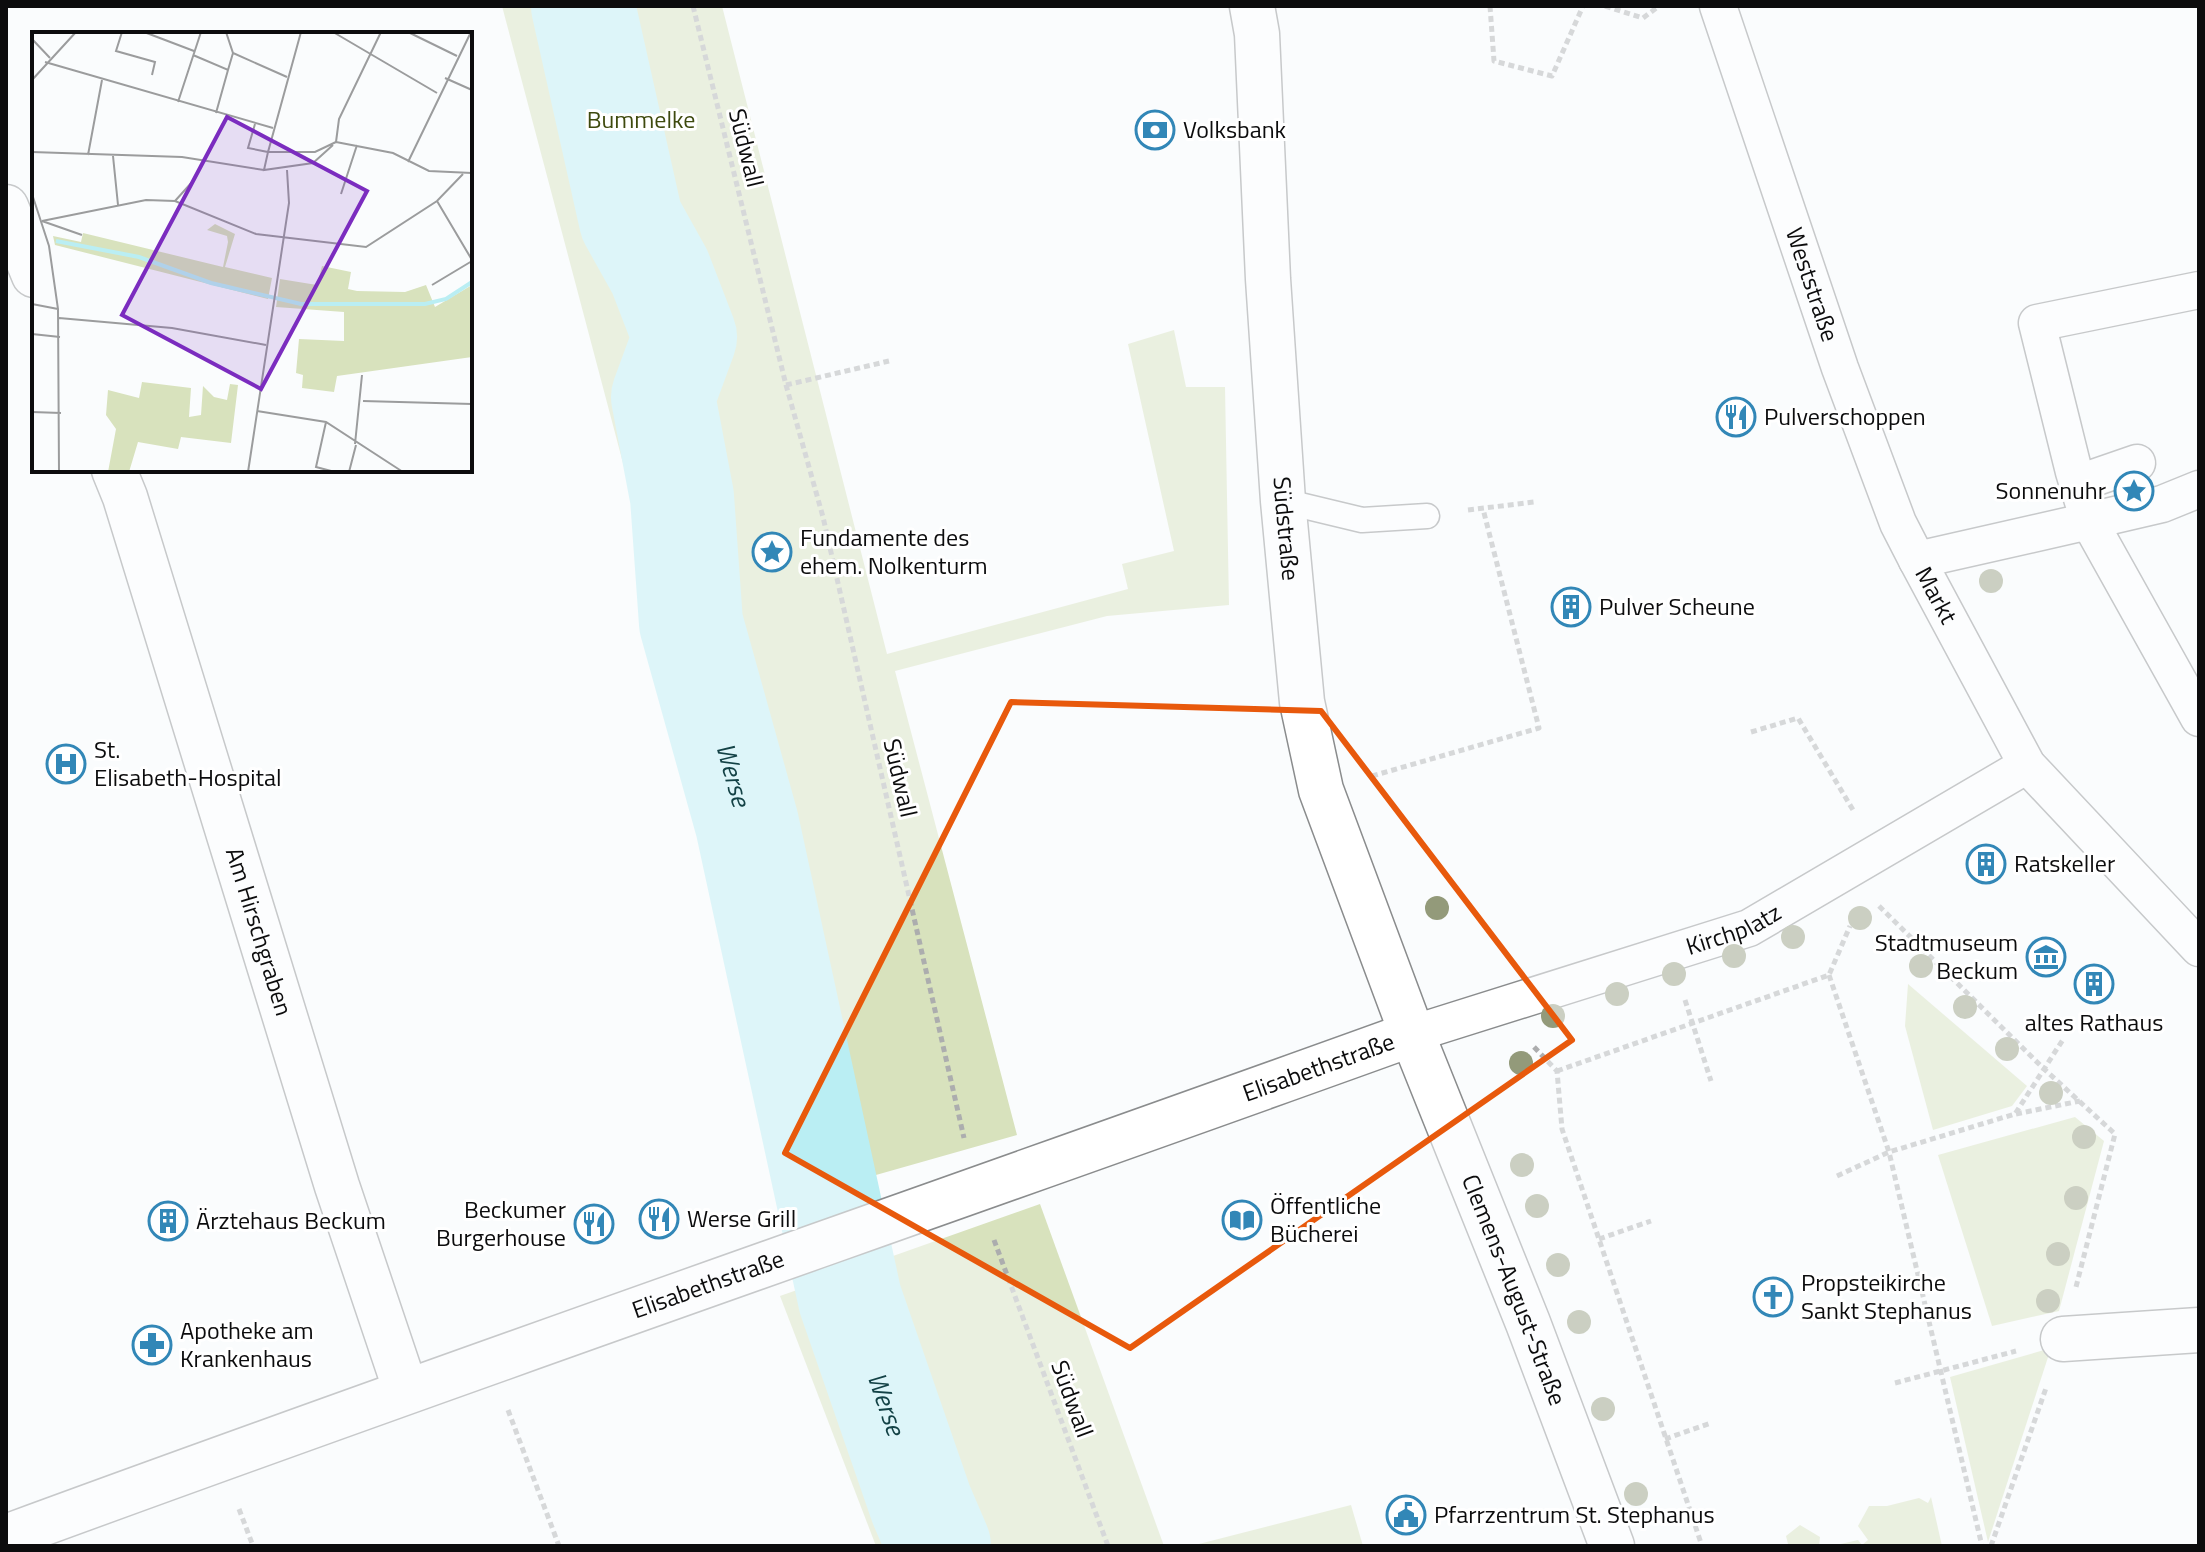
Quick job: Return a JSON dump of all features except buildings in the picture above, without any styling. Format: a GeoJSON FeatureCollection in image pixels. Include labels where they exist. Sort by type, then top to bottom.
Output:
{"type":"FeatureCollection","features":[{"type":"Feature","properties":{"kind":"street","name":"Südstraße"},"geometry":{"type":"LineString","coordinates":[[1252,6],[1257,34],[1268,279],[1283,501],[1302,702],[1321,790],[1412,1034]]}},
{"type":"Feature","properties":{"kind":"street","name":"Weststraße"},"geometry":{"type":"LineString","coordinates":[[1718,6],[1840,368],[1898,523],[1917,560]]}},
{"type":"Feature","properties":{"kind":"street"},"geometry":{"type":"LineString","coordinates":[[6,207],[32,270]]}},
{"type":"Feature","properties":{"kind":"street"},"geometry":{"type":"LineString","coordinates":[[2199,290],[2037,323],[2089,521],[2199,718]]}},
{"type":"Feature","properties":{"kind":"street"},"geometry":{"type":"LineString","coordinates":[[2079,483],[2137,463]]}},
{"type":"Feature","properties":{"kind":"street","name":"Am Hirschgraben"},"geometry":{"type":"LineString","coordinates":[[115,472],[337,1186],[406,1391]]}},
{"type":"Feature","properties":{"kind":"street","name":"Markt"},"geometry":{"type":"LineString","coordinates":[[2199,489],[2162,504],[1917,560],[2027,765],[2199,948]]}},
{"type":"Feature","properties":{"kind":"street","name":"Kirchplatz"},"geometry":{"type":"LineString","coordinates":[[1412,1034],[1749,928],[2027,765]]}},
{"type":"Feature","properties":{"kind":"street","name":"Elisabethstraße"},"geometry":{"type":"LineString","coordinates":[[6,1537],[488,1361],[976,1191],[1412,1034]]}},
{"type":"Feature","properties":{"kind":"street","name":"Clemens-August-Straße"},"geometry":{"type":"LineString","coordinates":[[1412,1034],[1528,1323],[1612,1546]]}},
{"type":"Feature","properties":{"kind":"street"},"geometry":{"type":"LineString","coordinates":[[2063,1339],[2199,1330]]}},
{"type":"Feature","properties":{"kind":"lane"},"geometry":{"type":"LineString","coordinates":[[1283,501],[1362,520],[1427,516]]}},
{"type":"Feature","properties":{"kind":"path","name":"Südwall"},"geometry":{"type":"LineString","coordinates":[[693,6],[786,385],[826,533],[976,1191],[1108,1546]]}},
{"type":"Feature","properties":{"kind":"path"},"geometry":{"type":"LineString","coordinates":[[1490,6],[1494,61],[1552,76],[1583,6]]}},
{"type":"Feature","properties":{"kind":"path"},"geometry":{"type":"LineString","coordinates":[[1605,6],[1643,18],[1659,6]]}},
{"type":"Feature","properties":{"kind":"path"},"geometry":{"type":"LineString","coordinates":[[786,385],[889,361]]}},
{"type":"Feature","properties":{"kind":"path"},"geometry":{"type":"LineString","coordinates":[[1517,504],[1534,502]]}},
{"type":"Feature","properties":{"kind":"path"},"geometry":{"type":"LineString","coordinates":[[1321,790],[1539,728],[1483,509]]}},
{"type":"Feature","properties":{"kind":"path"},"geometry":{"type":"LineString","coordinates":[[1751,732],[1798,718],[1878,852]]}},
{"type":"Feature","properties":{"kind":"path"},"geometry":{"type":"LineString","coordinates":[[1874,901],[2043,1068],[2115,1134],[2063,1339],[1991,1546]]}},
{"type":"Feature","properties":{"kind":"path"},"geometry":{"type":"LineString","coordinates":[[1853,920],[1829,975],[1889,1152],[1982,1546]]}},
{"type":"Feature","properties":{"kind":"path"},"geometry":{"type":"LineString","coordinates":[[1702,1546],[1562,1129],[1557,1071],[1829,975]]}},
{"type":"Feature","properties":{"kind":"path"},"geometry":{"type":"LineString","coordinates":[[1693,1025],[1711,1081]]}},
{"type":"Feature","properties":{"kind":"path"},"geometry":{"type":"LineString","coordinates":[[2015,1114],[2064,1038]]}},
{"type":"Feature","properties":{"kind":"path"},"geometry":{"type":"LineString","coordinates":[[1837,1176],[1889,1152],[2015,1114],[2080,1101]]}},
{"type":"Feature","properties":{"kind":"path"},"geometry":{"type":"LineString","coordinates":[[1599,1239],[1651,1221]]}},
{"type":"Feature","properties":{"kind":"path"},"geometry":{"type":"LineString","coordinates":[[1895,1383],[2063,1339]]}},
{"type":"Feature","properties":{"kind":"path"},"geometry":{"type":"LineString","coordinates":[[488,1361],[559,1546]]}},
{"type":"Feature","properties":{"kind":"path"},"geometry":{"type":"LineString","coordinates":[[1665,1439],[1711,1423]]}},
{"type":"Feature","properties":{"kind":"highlighted area"},"geometry":{"type":"Polygon","coordinates":[[[1011,702],[1321,711],[1572,1040],[1130,1348],[785,1153],[1011,702]]]}},
{"type":"Feature","properties":{"kind":"green space","name":"Bummelke"},"geometry":{"type":"Polygon","coordinates":[[[502,6],[722,6],[887,654],[1128,589],[1122,564],[1174,551],[1128,344],[1174,330],[1186,387],[1225,387],[1229,605],[1107,616],[895,671],[1017,1135],[816,1192],[502,6]]]}},
{"type":"Feature","properties":{"kind":"green space"},"geometry":{"type":"Polygon","coordinates":[[[1908,984],[2027,1086],[2012,1106],[1933,1130],[1905,1026],[1908,984]]]}},
{"type":"Feature","properties":{"kind":"green space"},"geometry":{"type":"Polygon","coordinates":[[[2075,1117],[2104,1141],[2059,1311],[1992,1326],[1938,1155],[2075,1117]]]}},
{"type":"Feature","properties":{"kind":"green space"},"geometry":{"type":"Polygon","coordinates":[[[1040,1204],[1164,1546],[876,1546],[780,1296],[1040,1204]]]}},
{"type":"Feature","properties":{"kind":"green space"},"geometry":{"type":"Polygon","coordinates":[[[2051,1348],[1988,1542],[1950,1377],[2051,1348]]]}},
{"type":"Feature","properties":{"kind":"green space"},"geometry":{"type":"Polygon","coordinates":[[[1931,1497],[1942,1546],[1832,1546],[1858,1540],[1862,1545],[1868,1540],[1858,1526],[1869,1506],[1887,1506],[1919,1498],[1928,1503],[1931,1497]]]}},
{"type":"Feature","properties":{"kind":"green space"},"geometry":{"type":"Polygon","coordinates":[[[1351,1505],[1363,1546],[1191,1546],[1351,1505]]]}},
{"type":"Feature","properties":{"kind":"green space"},"geometry":{"type":"Polygon","coordinates":[[[1800,1525],[1820,1537],[1819,1546],[1782,1546],[1788,1544],[1786,1536],[1800,1525]]]}},
{"type":"Feature","properties":{"kind":"waterway","name":"Werse"},"geometry":{"type":"LineString","coordinates":[[583,6],[631,220],[660,272],[685,337],[663,397],[682,497],[691,623],[747,824],[850,1299],[921,1504],[939,1546]]}},
{"type":"Feature","properties":{"kind":"place","name":"Volksbank"},"geometry":{"type":"Point","coordinates":[1155,130]}},
{"type":"Feature","properties":{"kind":"place","name":"Pulverschoppen"},"geometry":{"type":"Point","coordinates":[1736,417]}},
{"type":"Feature","properties":{"kind":"place","name":"Sonnenuhr"},"geometry":{"type":"Point","coordinates":[2134,491]}},
{"type":"Feature","properties":{"kind":"place","name":"Fundamente des ehem. Nolkenturm"},"geometry":{"type":"Point","coordinates":[772,552]}},
{"type":"Feature","properties":{"kind":"place","name":"Pulver Scheune"},"geometry":{"type":"Point","coordinates":[1571,607]}},
{"type":"Feature","properties":{"kind":"place","name":"St. Elisabeth-Hospital"},"geometry":{"type":"Point","coordinates":[66,764]}},
{"type":"Feature","properties":{"kind":"place","name":"Ratskeller"},"geometry":{"type":"Point","coordinates":[1986,864]}},
{"type":"Feature","properties":{"kind":"place","name":"Stadtmuseum Beckum"},"geometry":{"type":"Point","coordinates":[2046,957]}},
{"type":"Feature","properties":{"kind":"place","name":"altes Rathaus"},"geometry":{"type":"Point","coordinates":[2094,984]}},
{"type":"Feature","properties":{"kind":"place","name":"Werse Grill"},"geometry":{"type":"Point","coordinates":[659,1219]}},
{"type":"Feature","properties":{"kind":"place","name":"Öffentliche Bücherei"},"geometry":{"type":"Point","coordinates":[1242,1220]}},
{"type":"Feature","properties":{"kind":"place","name":"Ärztehaus Beckum"},"geometry":{"type":"Point","coordinates":[168,1221]}},
{"type":"Feature","properties":{"kind":"place","name":"Beckumer Burgerhouse"},"geometry":{"type":"Point","coordinates":[594,1224]}},
{"type":"Feature","properties":{"kind":"place","name":"Propsteikirche Sankt Stephanus"},"geometry":{"type":"Point","coordinates":[1773,1297]}},
{"type":"Feature","properties":{"kind":"place","name":"Apotheke am Krankenhaus"},"geometry":{"type":"Point","coordinates":[152,1345]}},
{"type":"Feature","properties":{"kind":"place","name":"Pfarrzentrum St. Stephanus"},"geometry":{"type":"Point","coordinates":[1406,1515]}}]}
